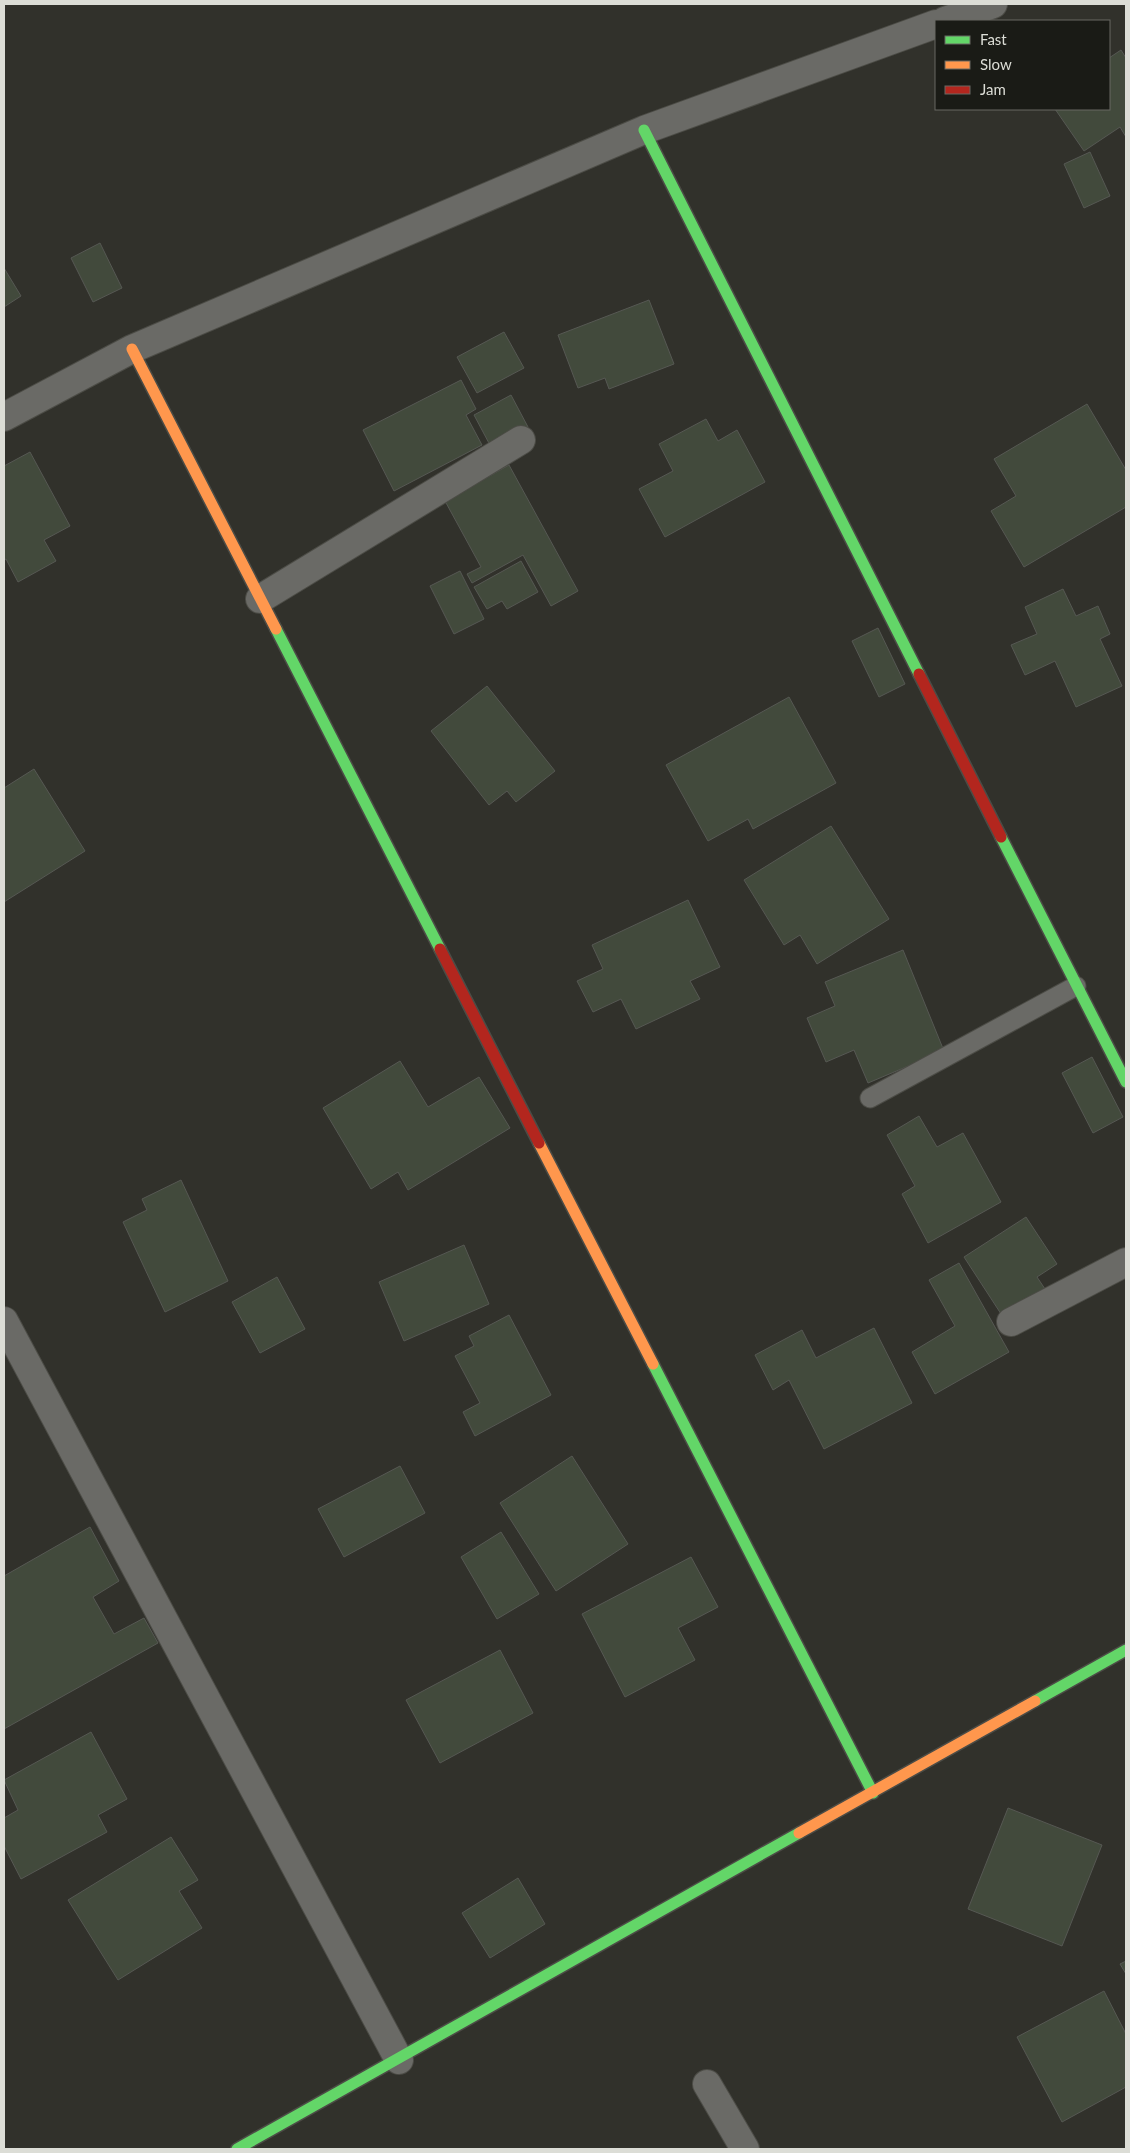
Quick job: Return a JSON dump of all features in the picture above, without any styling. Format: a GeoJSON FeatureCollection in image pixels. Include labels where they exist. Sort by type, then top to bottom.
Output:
{"type":"FeatureCollection","features":[{"type":"Feature","properties":{"kind":"street"},"geometry":{"type":"LineString","coordinates":[[948,20],[993,4]]}},
{"type":"Feature","properties":{"kind":"street"},"geometry":{"type":"LineString","coordinates":[[4,417],[132,349],[644,130],[935,24]]}},
{"type":"Feature","properties":{"kind":"street"},"geometry":{"type":"LineString","coordinates":[[644,130],[1126,1082]]}},
{"type":"Feature","properties":{"kind":"street"},"geometry":{"type":"LineString","coordinates":[[132,349],[873,1793]]}},
{"type":"Feature","properties":{"kind":"street"},"geometry":{"type":"LineString","coordinates":[[260,598],[522,440]]}},
{"type":"Feature","properties":{"kind":"street"},"geometry":{"type":"LineString","coordinates":[[1011,1322],[1126,1262]]}},
{"type":"Feature","properties":{"kind":"street"},"geometry":{"type":"LineString","coordinates":[[4,1322],[399,2060]]}},
{"type":"Feature","properties":{"kind":"street"},"geometry":{"type":"LineString","coordinates":[[237,2149],[399,2060],[1126,1650]]}},
{"type":"Feature","properties":{"kind":"street"},"geometry":{"type":"LineString","coordinates":[[707,2084],[745,2149]]}},
{"type":"Feature","properties":{"kind":"lane"},"geometry":{"type":"LineString","coordinates":[[870,1098],[1076,986]]}},
{"type":"Feature","properties":{"kind":"building"},"geometry":{"type":"Polygon","coordinates":[[[1121,50],[1126,58],[1126,137],[1120,127],[1084,151],[1056,110],[1110,110],[1110,57],[1121,50]]]}},
{"type":"Feature","properties":{"kind":"building"},"geometry":{"type":"Polygon","coordinates":[[[1090,152],[1110,196],[1084,208],[1064,164],[1090,152]]]}},
{"type":"Feature","properties":{"kind":"building"},"geometry":{"type":"Polygon","coordinates":[[[100,243],[122,288],[93,302],[71,258],[100,243]]]}},
{"type":"Feature","properties":{"kind":"building"},"geometry":{"type":"Polygon","coordinates":[[[4,268],[21,296],[4,307],[4,268]]]}},
{"type":"Feature","properties":{"kind":"building"},"geometry":{"type":"Polygon","coordinates":[[[649,300],[674,364],[609,389],[605,378],[578,388],[558,335],[649,300]]]}},
{"type":"Feature","properties":{"kind":"building"},"geometry":{"type":"Polygon","coordinates":[[[504,332],[524,368],[477,393],[457,357],[504,332]]]}},
{"type":"Feature","properties":{"kind":"building"},"geometry":{"type":"Polygon","coordinates":[[[461,380],[476,409],[466,415],[482,445],[394,491],[363,430],[461,380]]]}},
{"type":"Feature","properties":{"kind":"building"},"geometry":{"type":"Polygon","coordinates":[[[511,395],[528,427],[491,447],[474,415],[511,395]]]}},
{"type":"Feature","properties":{"kind":"building"},"geometry":{"type":"Polygon","coordinates":[[[1087,404],[1126,470],[1126,507],[1024,567],[991,511],[1016,496],[994,459],[1087,404]]]}},
{"type":"Feature","properties":{"kind":"building"},"geometry":{"type":"Polygon","coordinates":[[[706,419],[718,441],[737,430],[765,482],[665,537],[639,489],[673,471],[659,444],[706,419]]]}},
{"type":"Feature","properties":{"kind":"building"},"geometry":{"type":"Polygon","coordinates":[[[30,452],[70,526],[44,540],[56,561],[18,582],[6,559],[4,560],[4,466],[30,452]]]}},
{"type":"Feature","properties":{"kind":"building"},"geometry":{"type":"Polygon","coordinates":[[[509,465],[578,591],[551,606],[523,555],[472,583],[467,574],[481,567],[445,501],[509,465]]]}},
{"type":"Feature","properties":{"kind":"building"},"geometry":{"type":"Polygon","coordinates":[[[521,561],[538,592],[507,609],[502,601],[487,609],[474,587],[521,561]]]}},
{"type":"Feature","properties":{"kind":"building"},"geometry":{"type":"Polygon","coordinates":[[[460,571],[484,619],[454,634],[430,586],[460,571]]]}},
{"type":"Feature","properties":{"kind":"building"},"geometry":{"type":"Polygon","coordinates":[[[1063,589],[1076,616],[1098,606],[1110,634],[1100,639],[1122,686],[1076,707],[1055,661],[1025,675],[1011,645],[1037,634],[1025,607],[1063,589]]]}},
{"type":"Feature","properties":{"kind":"building"},"geometry":{"type":"Polygon","coordinates":[[[878,628],[905,684],[879,697],[852,641],[878,628]]]}},
{"type":"Feature","properties":{"kind":"building"},"geometry":{"type":"Polygon","coordinates":[[[487,686],[555,771],[516,802],[507,791],[489,805],[431,731],[487,686]]]}},
{"type":"Feature","properties":{"kind":"building"},"geometry":{"type":"Polygon","coordinates":[[[789,697],[836,783],[753,829],[748,819],[708,841],[666,765],[789,697]]]}},
{"type":"Feature","properties":{"kind":"building"},"geometry":{"type":"Polygon","coordinates":[[[34,769],[85,851],[4,902],[4,788],[34,769]]]}},
{"type":"Feature","properties":{"kind":"building"},"geometry":{"type":"Polygon","coordinates":[[[831,826],[889,919],[817,964],[800,935],[784,945],[744,880],[831,826]]]}},
{"type":"Feature","properties":{"kind":"building"},"geometry":{"type":"Polygon","coordinates":[[[688,900],[720,967],[690,981],[700,999],[636,1029],[621,999],[593,1012],[577,981],[603,969],[592,945],[688,900]]]}},
{"type":"Feature","properties":{"kind":"building"},"geometry":{"type":"Polygon","coordinates":[[[903,950],[944,1051],[868,1083],[854,1050],[826,1062],[807,1018],[835,1006],[825,982],[903,950]]]}},
{"type":"Feature","properties":{"kind":"building"},"geometry":{"type":"Polygon","coordinates":[[[1092,1057],[1123,1117],[1093,1133],[1062,1073],[1092,1057]]]}},
{"type":"Feature","properties":{"kind":"building"},"geometry":{"type":"Polygon","coordinates":[[[400,1061],[428,1107],[479,1077],[510,1128],[408,1190],[398,1172],[371,1189],[323,1108],[400,1061]]]}},
{"type":"Feature","properties":{"kind":"building"},"geometry":{"type":"Polygon","coordinates":[[[919,1116],[937,1147],[963,1133],[1001,1202],[928,1243],[902,1194],[915,1186],[887,1135],[919,1116]]]}},
{"type":"Feature","properties":{"kind":"building"},"geometry":{"type":"Polygon","coordinates":[[[181,1180],[228,1281],[165,1312],[123,1222],[147,1210],[142,1199],[181,1180]]]}},
{"type":"Feature","properties":{"kind":"building"},"geometry":{"type":"Polygon","coordinates":[[[1026,1217],[1057,1264],[1037,1277],[1045,1289],[1003,1317],[964,1257],[1026,1217]]]}},
{"type":"Feature","properties":{"kind":"building"},"geometry":{"type":"Polygon","coordinates":[[[464,1245],[489,1304],[404,1341],[379,1282],[464,1245]]]}},
{"type":"Feature","properties":{"kind":"building"},"geometry":{"type":"Polygon","coordinates":[[[959,1263],[1009,1352],[935,1394],[912,1352],[955,1326],[929,1280],[959,1263]]]}},
{"type":"Feature","properties":{"kind":"building"},"geometry":{"type":"Polygon","coordinates":[[[277,1277],[305,1329],[260,1353],[232,1302],[277,1277]]]}},
{"type":"Feature","properties":{"kind":"building"},"geometry":{"type":"Polygon","coordinates":[[[509,1315],[551,1395],[475,1436],[463,1412],[480,1403],[455,1356],[474,1346],[469,1336],[509,1315]]]}},
{"type":"Feature","properties":{"kind":"building"},"geometry":{"type":"Polygon","coordinates":[[[874,1328],[912,1403],[824,1449],[789,1380],[773,1390],[755,1355],[802,1330],[816,1358],[874,1328]]]}},
{"type":"Feature","properties":{"kind":"building"},"geometry":{"type":"Polygon","coordinates":[[[572,1456],[628,1544],[556,1591],[500,1503],[572,1456]]]}},
{"type":"Feature","properties":{"kind":"building"},"geometry":{"type":"Polygon","coordinates":[[[400,1466],[425,1513],[344,1557],[318,1509],[400,1466]]]}},
{"type":"Feature","properties":{"kind":"building"},"geometry":{"type":"Polygon","coordinates":[[[90,1527],[119,1581],[93,1597],[114,1634],[144,1618],[158,1643],[4,1729],[4,1576],[90,1527]]]}},
{"type":"Feature","properties":{"kind":"building"},"geometry":{"type":"Polygon","coordinates":[[[501,1532],[539,1594],[497,1619],[461,1557],[501,1532]]]}},
{"type":"Feature","properties":{"kind":"building"},"geometry":{"type":"Polygon","coordinates":[[[691,1557],[718,1607],[678,1628],[695,1660],[625,1697],[582,1614],[691,1557]]]}},
{"type":"Feature","properties":{"kind":"building"},"geometry":{"type":"Polygon","coordinates":[[[500,1650],[533,1713],[440,1763],[406,1700],[500,1650]]]}},
{"type":"Feature","properties":{"kind":"building"},"geometry":{"type":"Polygon","coordinates":[[[91,1732],[127,1799],[98,1815],[107,1832],[21,1879],[4,1846],[4,1818],[18,1810],[4,1780],[91,1732]]]}},
{"type":"Feature","properties":{"kind":"building"},"geometry":{"type":"Polygon","coordinates":[[[1008,1808],[1102,1845],[1062,1946],[968,1909],[1008,1808]]]}},
{"type":"Feature","properties":{"kind":"building"},"geometry":{"type":"Polygon","coordinates":[[[171,1837],[198,1880],[179,1891],[202,1928],[118,1980],[68,1900],[171,1837]]]}},
{"type":"Feature","properties":{"kind":"building"},"geometry":{"type":"Polygon","coordinates":[[[518,1878],[545,1924],[490,1958],[462,1913],[518,1878]]]}},
{"type":"Feature","properties":{"kind":"building"},"geometry":{"type":"Polygon","coordinates":[[[1126,1961],[1126,1974],[1120,1964],[1126,1961]]]}},
{"type":"Feature","properties":{"kind":"building"},"geometry":{"type":"Polygon","coordinates":[[[1104,1991],[1126,2034],[1126,2087],[1062,2122],[1017,2037],[1104,1991]]]}},
{"type":"Feature","properties":{"kind":"traffic: fast"},"geometry":{"type":"LineString","coordinates":[[644,130],[919,674]]}},
{"type":"Feature","properties":{"kind":"traffic: fast"},"geometry":{"type":"LineString","coordinates":[[276,629],[440,949]]}},
{"type":"Feature","properties":{"kind":"traffic: fast"},"geometry":{"type":"LineString","coordinates":[[1001,837],[1126,1082]]}},
{"type":"Feature","properties":{"kind":"traffic: fast"},"geometry":{"type":"LineString","coordinates":[[653,1364],[873,1793]]}},
{"type":"Feature","properties":{"kind":"traffic: fast"},"geometry":{"type":"LineString","coordinates":[[1035,1701],[1126,1650]]}},
{"type":"Feature","properties":{"kind":"traffic: fast"},"geometry":{"type":"LineString","coordinates":[[237,2149],[799,1833]]}},
{"type":"Feature","properties":{"kind":"traffic: slow"},"geometry":{"type":"LineString","coordinates":[[132,349],[276,629]]}},
{"type":"Feature","properties":{"kind":"traffic: slow"},"geometry":{"type":"LineString","coordinates":[[539,1143],[653,1364]]}},
{"type":"Feature","properties":{"kind":"traffic: slow"},"geometry":{"type":"LineString","coordinates":[[799,1833],[1035,1701]]}},
{"type":"Feature","properties":{"kind":"traffic: jam"},"geometry":{"type":"LineString","coordinates":[[919,674],[1001,837]]}},
{"type":"Feature","properties":{"kind":"traffic: jam"},"geometry":{"type":"LineString","coordinates":[[440,949],[539,1143]]}}]}
